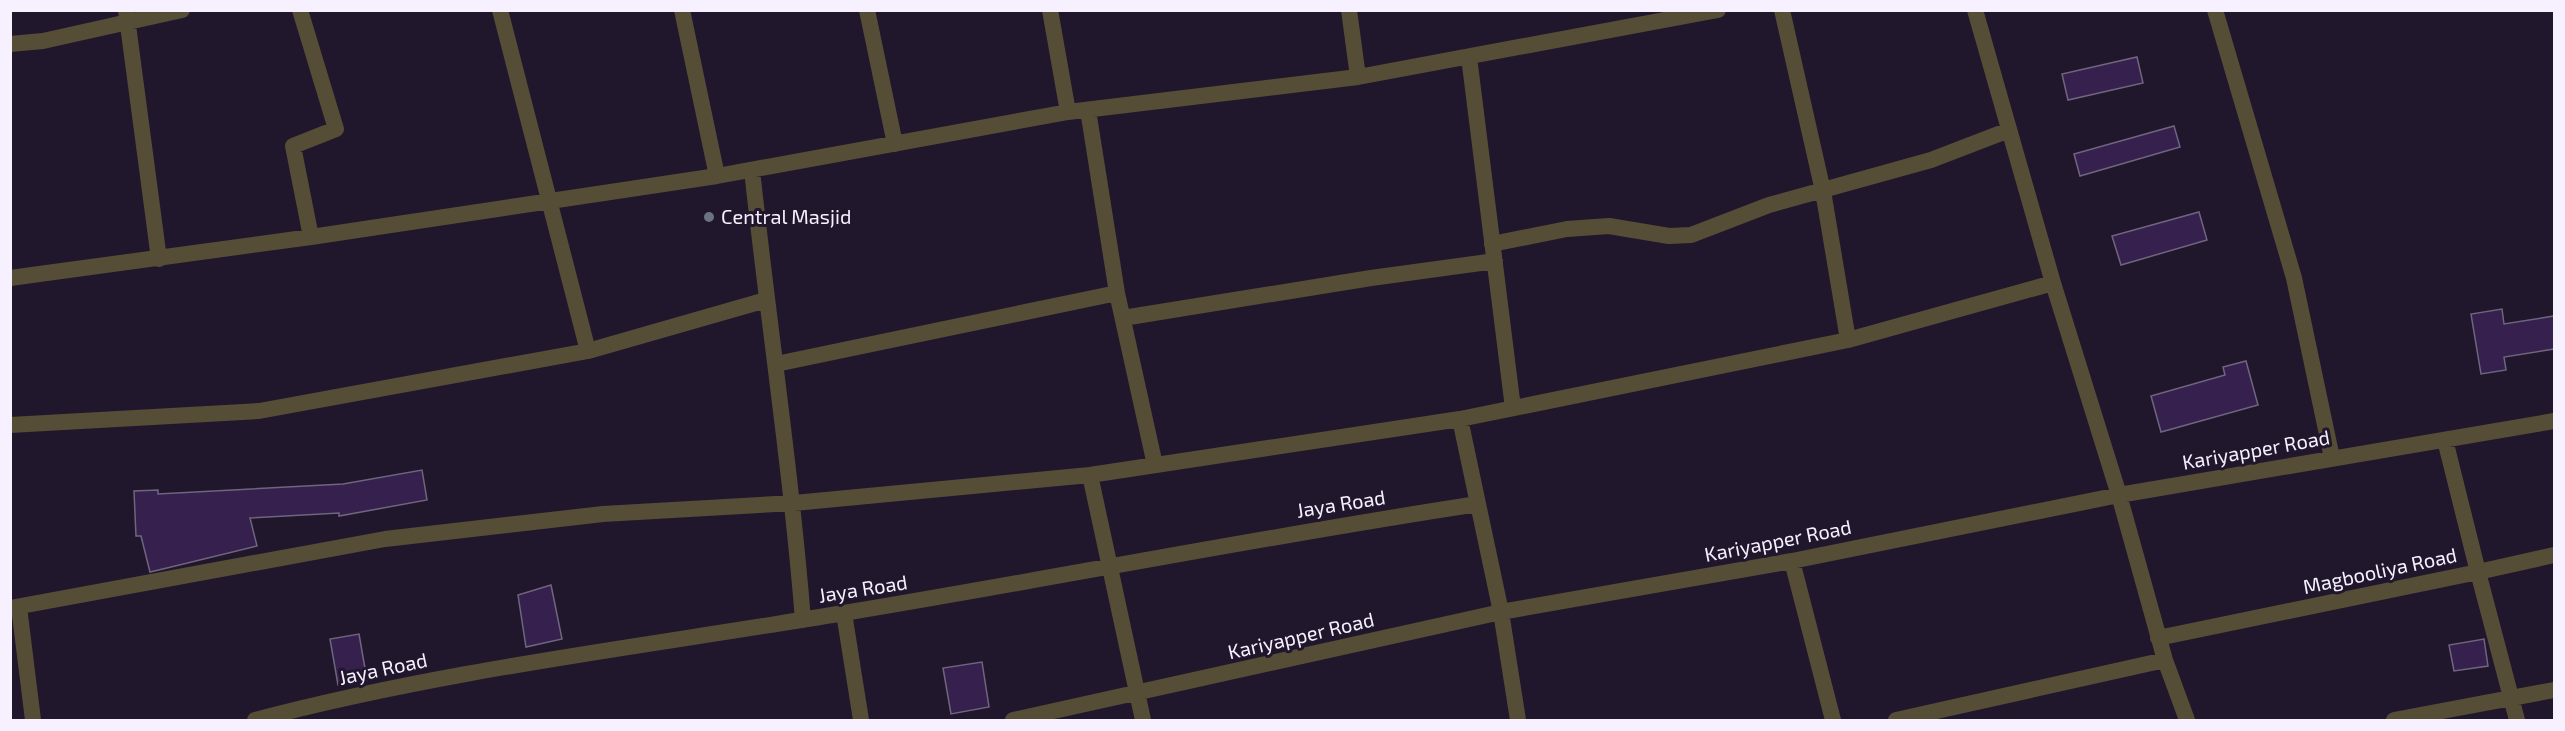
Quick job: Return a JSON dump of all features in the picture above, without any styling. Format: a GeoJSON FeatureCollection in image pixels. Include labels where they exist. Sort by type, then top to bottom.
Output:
{"type":"FeatureCollection","features":[{"type":"Feature","properties":{"kind":"street"},"geometry":{"type":"LineString","coordinates":[[10,44],[43,41],[127,17],[182,10]]}},
{"type":"Feature","properties":{"kind":"street"},"geometry":{"type":"LineString","coordinates":[[300,10],[336,129],[292,146],[311,237]]}},
{"type":"Feature","properties":{"kind":"street"},"geometry":{"type":"LineString","coordinates":[[500,10],[588,351]]}},
{"type":"Feature","properties":{"kind":"street"},"geometry":{"type":"LineString","coordinates":[[682,10],[717,176]]}},
{"type":"Feature","properties":{"kind":"street"},"geometry":{"type":"LineString","coordinates":[[867,10],[895,144]]}},
{"type":"Feature","properties":{"kind":"street"},"geometry":{"type":"LineString","coordinates":[[1050,10],[1068,112]]}},
{"type":"Feature","properties":{"kind":"street"},"geometry":{"type":"LineString","coordinates":[[1349,10],[1358,77]]}},
{"type":"Feature","properties":{"kind":"street"},"geometry":{"type":"LineString","coordinates":[[10,278],[159,259],[717,176],[1068,112],[1358,77],[1718,10]]}},
{"type":"Feature","properties":{"kind":"street"},"geometry":{"type":"LineString","coordinates":[[1782,10],[1823,191],[1848,340]]}},
{"type":"Feature","properties":{"kind":"street"},"geometry":{"type":"LineString","coordinates":[[1975,10],[2053,283],[2120,495],[2158,638],[2187,720]]}},
{"type":"Feature","properties":{"kind":"street"},"geometry":{"type":"LineString","coordinates":[[2215,10],[2294,278],[2331,458]]}},
{"type":"Feature","properties":{"kind":"street"},"geometry":{"type":"LineString","coordinates":[[127,17],[159,259]]}},
{"type":"Feature","properties":{"kind":"street"},"geometry":{"type":"LineString","coordinates":[[1469,57],[1513,408]]}},
{"type":"Feature","properties":{"kind":"street"},"geometry":{"type":"LineString","coordinates":[[1088,110],[1117,292],[1155,465]]}},
{"type":"Feature","properties":{"kind":"street"},"geometry":{"type":"LineString","coordinates":[[1123,318],[1494,253],[1567,229],[1609,226],[1669,236],[1691,235],[1769,205],[1931,160],[2009,130]]}},
{"type":"Feature","properties":{"kind":"street"},"geometry":{"type":"LineString","coordinates":[[752,170],[766,300],[794,502],[803,620]]}},
{"type":"Feature","properties":{"kind":"street"},"geometry":{"type":"LineString","coordinates":[[33,720],[15,608],[385,539],[603,514],[794,502],[1090,475],[1460,419],[1848,340],[2053,283]]}},
{"type":"Feature","properties":{"kind":"street"},"geometry":{"type":"LineString","coordinates":[[776,364],[1117,292]]}},
{"type":"Feature","properties":{"kind":"street"},"geometry":{"type":"LineString","coordinates":[[10,425],[259,411],[588,351],[766,300]]}},
{"type":"Feature","properties":{"kind":"street"},"geometry":{"type":"LineString","coordinates":[[1460,419],[1501,612],[1518,720]]}},
{"type":"Feature","properties":{"kind":"street","name":"Kariyapper Road"},"geometry":{"type":"LineString","coordinates":[[1013,720],[1137,695],[1501,612],[1792,561],[2120,495],[2554,421]]}},
{"type":"Feature","properties":{"kind":"street","name":"Magbooliya Road"},"geometry":{"type":"LineString","coordinates":[[2158,638],[2478,572],[2445,441]]}},
{"type":"Feature","properties":{"kind":"street"},"geometry":{"type":"LineString","coordinates":[[1090,475],[1143,720]]}},
{"type":"Feature","properties":{"kind":"street","name":"Jaya Road"},"geometry":{"type":"LineString","coordinates":[[255,720],[316,704],[478,671],[1110,569],[1317,528],[1478,504]]}},
{"type":"Feature","properties":{"kind":"street"},"geometry":{"type":"LineString","coordinates":[[2517,720],[2478,572],[2554,555]]}},
{"type":"Feature","properties":{"kind":"street"},"geometry":{"type":"LineString","coordinates":[[1792,561],[1833,720]]}},
{"type":"Feature","properties":{"kind":"street"},"geometry":{"type":"LineString","coordinates":[[844,613],[861,720]]}},
{"type":"Feature","properties":{"kind":"street"},"geometry":{"type":"LineString","coordinates":[[1896,720],[2165,660]]}},
{"type":"Feature","properties":{"kind":"street"},"geometry":{"type":"LineString","coordinates":[[2394,720],[2511,700],[2554,690]]}},
{"type":"Feature","properties":{"kind":"building"},"geometry":{"type":"Polygon","coordinates":[[[2137,57],[2143,83],[2068,100],[2062,74],[2137,57]]]}},
{"type":"Feature","properties":{"kind":"building"},"geometry":{"type":"Polygon","coordinates":[[[2174,126],[2180,147],[2080,176],[2074,154],[2174,126]]]}},
{"type":"Feature","properties":{"kind":"building"},"geometry":{"type":"Polygon","coordinates":[[[2199,212],[2207,240],[2121,265],[2112,236],[2199,212]]]}},
{"type":"Feature","properties":{"kind":"building"},"geometry":{"type":"Polygon","coordinates":[[[2502,309],[2504,324],[2554,316],[2554,349],[2504,357],[2506,370],[2481,374],[2471,314],[2502,309]]]}},
{"type":"Feature","properties":{"kind":"building"},"geometry":{"type":"Polygon","coordinates":[[[2246,361],[2258,405],[2161,432],[2151,396],[2225,375],[2223,367],[2246,361]]]}},
{"type":"Feature","properties":{"kind":"building"},"geometry":{"type":"Polygon","coordinates":[[[422,470],[427,500],[339,516],[339,513],[250,518],[257,546],[150,572],[141,536],[136,536],[134,491],[158,490],[158,494],[343,484],[422,470]]]}},
{"type":"Feature","properties":{"kind":"building"},"geometry":{"type":"Polygon","coordinates":[[[551,585],[562,639],[526,647],[518,595],[551,585]]]}},
{"type":"Feature","properties":{"kind":"building"},"geometry":{"type":"Polygon","coordinates":[[[359,634],[367,680],[338,685],[330,639],[359,634]]]}},
{"type":"Feature","properties":{"kind":"building"},"geometry":{"type":"Polygon","coordinates":[[[2484,639],[2488,666],[2454,671],[2449,645],[2484,639]]]}},
{"type":"Feature","properties":{"kind":"building"},"geometry":{"type":"Polygon","coordinates":[[[982,662],[989,707],[951,714],[943,668],[982,662]]]}},
{"type":"Feature","properties":{"kind":"place","name":"Central Masjid"},"geometry":{"type":"Point","coordinates":[709,217]}}]}
